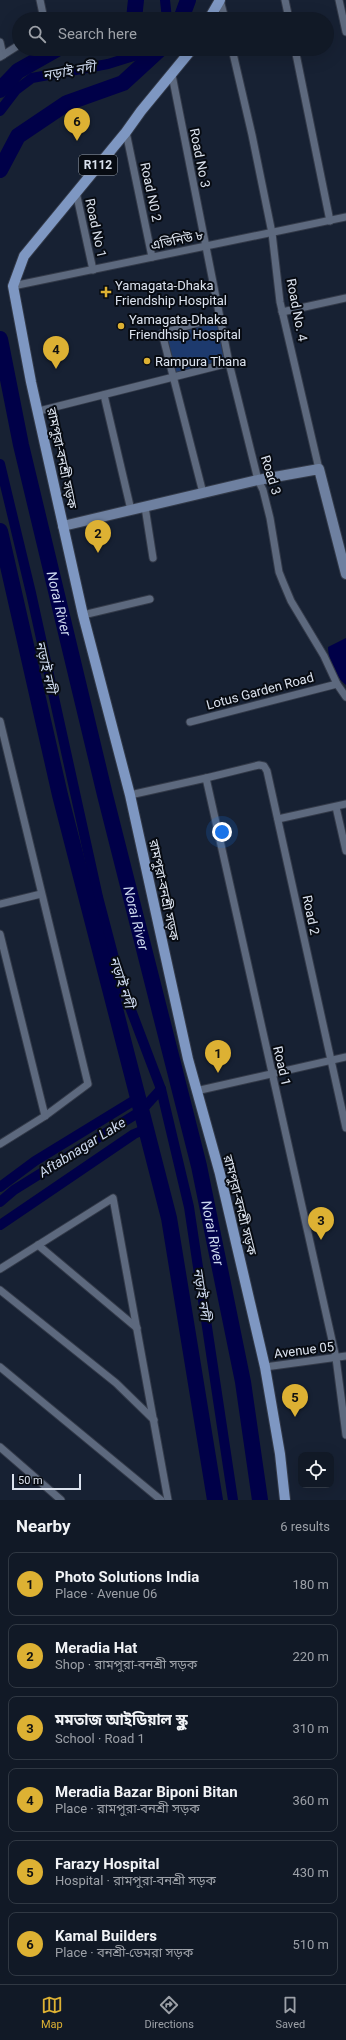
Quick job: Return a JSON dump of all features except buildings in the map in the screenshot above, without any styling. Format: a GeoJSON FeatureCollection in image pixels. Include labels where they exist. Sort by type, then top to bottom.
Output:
{"type":"FeatureCollection","features":[{"type":"Feature","properties":{"kind":"main road"},"geometry":{"type":"LineString","coordinates":[[213,12],[220,0]]}},
{"type":"Feature","properties":{"kind":"main road","name":"R112"},"geometry":{"type":"LineString","coordinates":[[13,286],[24,256],[126,132],[140,111],[187,56]]}},
{"type":"Feature","properties":{"kind":"main road","name":"রামপুরা-বনশ্রী সড়ক"},"geometry":{"type":"LineString","coordinates":[[13,286],[83,614],[130,795],[196,1092],[220,1174],[265,1367],[280,1454],[285,1500]]}},
{"type":"Feature","properties":{"kind":"street"},"geometry":{"type":"LineString","coordinates":[[40,0],[43,12]]}},
{"type":"Feature","properties":{"kind":"street"},"geometry":{"type":"LineString","coordinates":[[220,0],[223,12]]}},
{"type":"Feature","properties":{"kind":"street"},"geometry":{"type":"LineString","coordinates":[[285,0],[288,12]]}},
{"type":"Feature","properties":{"kind":"street"},"geometry":{"type":"LineString","coordinates":[[339,0],[346,32]]}},
{"type":"Feature","properties":{"kind":"street"},"geometry":{"type":"LineString","coordinates":[[0,42],[2,56],[12,49]]}},
{"type":"Feature","properties":{"kind":"street","name":"Road No. 4"},"geometry":{"type":"LineString","coordinates":[[234,56],[272,233],[282,312],[319,469],[346,574]]}},
{"type":"Feature","properties":{"kind":"street"},"geometry":{"type":"LineString","coordinates":[[296,56],[330,221]]}},
{"type":"Feature","properties":{"kind":"street","name":"Road No 3"},"geometry":{"type":"LineString","coordinates":[[172,75],[205,246]]}},
{"type":"Feature","properties":{"kind":"street","name":"Road N0 2"},"geometry":{"type":"LineString","coordinates":[[126,132],[152,257]]}},
{"type":"Feature","properties":{"kind":"street","name":"Road No 1"},"geometry":{"type":"LineString","coordinates":[[76,192],[93,270]]}},
{"type":"Feature","properties":{"kind":"street","name":"এভিনিউ ৮"},"geometry":{"type":"LineString","coordinates":[[13,286],[346,217]]}},
{"type":"Feature","properties":{"kind":"street","name":"Road 3"},"geometry":{"type":"LineString","coordinates":[[205,246],[230,363],[258,480],[269,512],[279,572],[291,601],[324,656],[337,684],[346,697]]}},
{"type":"Feature","properties":{"kind":"street"},"geometry":{"type":"LineString","coordinates":[[282,312],[346,300]]}},
{"type":"Feature","properties":{"kind":"street"},"geometry":{"type":"LineString","coordinates":[[203,493],[162,333],[220,317]]}},
{"type":"Feature","properties":{"kind":"street"},"geometry":{"type":"LineString","coordinates":[[39,411],[230,363]]}},
{"type":"Feature","properties":{"kind":"street"},"geometry":{"type":"LineString","coordinates":[[104,395],[131,510]]}},
{"type":"Feature","properties":{"kind":"street"},"geometry":{"type":"LineString","coordinates":[[63,526],[258,480],[319,469]]}},
{"type":"Feature","properties":{"kind":"street"},"geometry":{"type":"LineString","coordinates":[[145,507],[153,558]]}},
{"type":"Feature","properties":{"kind":"street"},"geometry":{"type":"LineString","coordinates":[[83,614],[150,600]]}},
{"type":"Feature","properties":{"kind":"street","name":"Lotus Garden Road"},"geometry":{"type":"LineString","coordinates":[[190,722],[337,684]]}},
{"type":"Feature","properties":{"kind":"street"},"geometry":{"type":"LineString","coordinates":[[0,721],[88,1084],[45,1116],[0,1144]]}},
{"type":"Feature","properties":{"kind":"street","name":"Road 2"},"geometry":{"type":"LineString","coordinates":[[206,778],[259,765],[264,766],[278,819],[330,1061],[346,1128]]}},
{"type":"Feature","properties":{"kind":"street"},"geometry":{"type":"LineString","coordinates":[[130,795],[206,778]]}},
{"type":"Feature","properties":{"kind":"street","name":"Road 1"},"geometry":{"type":"LineString","coordinates":[[206,778],[336,1358],[346,1435]]}},
{"type":"Feature","properties":{"kind":"street"},"geometry":{"type":"LineString","coordinates":[[278,819],[346,804]]}},
{"type":"Feature","properties":{"kind":"street"},"geometry":{"type":"LineString","coordinates":[[336,806],[346,851]]}},
{"type":"Feature","properties":{"kind":"street"},"geometry":{"type":"LineString","coordinates":[[0,904],[41,894]]}},
{"type":"Feature","properties":{"kind":"street"},"geometry":{"type":"LineString","coordinates":[[0,934],[45,1116]]}},
{"type":"Feature","properties":{"kind":"street"},"geometry":{"type":"LineString","coordinates":[[196,1092],[271,1073],[346,1057]]}},
{"type":"Feature","properties":{"kind":"street"},"geometry":{"type":"LineString","coordinates":[[0,1269],[113,1198],[168,1500]]}},
{"type":"Feature","properties":{"kind":"street"},"geometry":{"type":"LineString","coordinates":[[38,1245],[137,1328]]}},
{"type":"Feature","properties":{"kind":"street"},"geometry":{"type":"LineString","coordinates":[[0,1290],[116,1383],[154,1420]]}},
{"type":"Feature","properties":{"kind":"street","name":"Avenue 05"},"geometry":{"type":"LineString","coordinates":[[265,1367],[346,1356]]}},
{"type":"Feature","properties":{"kind":"street"},"geometry":{"type":"LineString","coordinates":[[0,1367],[161,1500]]}},
{"type":"Feature","properties":{"kind":"street"},"geometry":{"type":"LineString","coordinates":[[0,1447],[61,1500]]}},
{"type":"Feature","properties":{"kind":"shaded area"},"geometry":{"type":"Polygon","coordinates":[[[220,317],[229,363],[171,379],[158,330],[220,317]]]}},
{"type":"Feature","properties":{"kind":"shaded area"},"geometry":{"type":"Polygon","coordinates":[[[346,638],[346,685],[342,682],[333,668],[329,657],[328,647],[346,638]]]}},
{"type":"Feature","properties":{"kind":"waterway","name":"Norai River"},"geometry":{"type":"LineString","coordinates":[[135,12],[136,0]]}},
{"type":"Feature","properties":{"kind":"waterway","name":"নড়াই নদী"},"geometry":{"type":"LineString","coordinates":[[165,0],[166,12]]}},
{"type":"Feature","properties":{"kind":"waterway","name":"Norai River"},"geometry":{"type":"LineString","coordinates":[[184,12],[188,0]]}},
{"type":"Feature","properties":{"kind":"waterway","name":"Norai River"},"geometry":{"type":"LineString","coordinates":[[0,90],[18,71],[45,56]]}},
{"type":"Feature","properties":{"kind":"waterway","name":"নড়াই নদী"},"geometry":{"type":"LineString","coordinates":[[0,111],[16,90],[32,78],[108,64],[134,56]]}},
{"type":"Feature","properties":{"kind":"waterway","name":"Norai River"},"geometry":{"type":"LineString","coordinates":[[0,170],[18,136],[67,103],[123,83],[152,56]]}},
{"type":"Feature","properties":{"kind":"waterway","name":"Norai River"},"geometry":{"type":"LineString","coordinates":[[0,339],[21,445],[105,795],[199,1166],[243,1382],[260,1500]]}},
{"type":"Feature","properties":{"kind":"waterway","name":"নড়াই নদী"},"geometry":{"type":"LineString","coordinates":[[0,464],[31,593],[98,897],[120,981],[161,1089],[189,1207],[233,1500]]}},
{"type":"Feature","properties":{"kind":"waterway","name":"Norai River"},"geometry":{"type":"LineString","coordinates":[[0,531],[60,795],[169,1218],[215,1500]]}},
{"type":"Feature","properties":{"kind":"waterway","name":"Aftabnagar Lake"},"geometry":{"type":"LineString","coordinates":[[0,1202],[14,1190],[141,1111],[161,1089]]}},
{"type":"Feature","properties":{"kind":"waterway","name":"Norai River"},"geometry":{"type":"LineString","coordinates":[[0,1187],[35,1161],[138,1098],[146,1129],[134,1134],[0,1225]]}},
{"type":"Feature","properties":{"kind":"place","name":"Kamal Builders"},"geometry":{"type":"Point","coordinates":[77,141]}},
{"type":"Feature","properties":{"kind":"place","name":"Yamagata-Dhaka Friendship Hospital"},"geometry":{"type":"Point","coordinates":[106,292]}},
{"type":"Feature","properties":{"kind":"place","name":"Yamagata-Dhaka Friendhsip Hospital"},"geometry":{"type":"Point","coordinates":[121,326]}},
{"type":"Feature","properties":{"kind":"place","name":"Rampura Thana"},"geometry":{"type":"Point","coordinates":[147,361]}},
{"type":"Feature","properties":{"kind":"place","name":"Meradia Bazar Biponi Bitan"},"geometry":{"type":"Point","coordinates":[56,369]}},
{"type":"Feature","properties":{"kind":"place","name":"Meradia Hat"},"geometry":{"type":"Point","coordinates":[98,553]}},
{"type":"Feature","properties":{"kind":"place","name":"Photo Solutions India"},"geometry":{"type":"Point","coordinates":[218,1073]}},
{"type":"Feature","properties":{"kind":"place","name":"মমতাজ আইডিয়াল স্কুল"},"geometry":{"type":"Point","coordinates":[321,1240]}},
{"type":"Feature","properties":{"kind":"place","name":"Farazy Hospital"},"geometry":{"type":"Point","coordinates":[295,1417]}}]}
